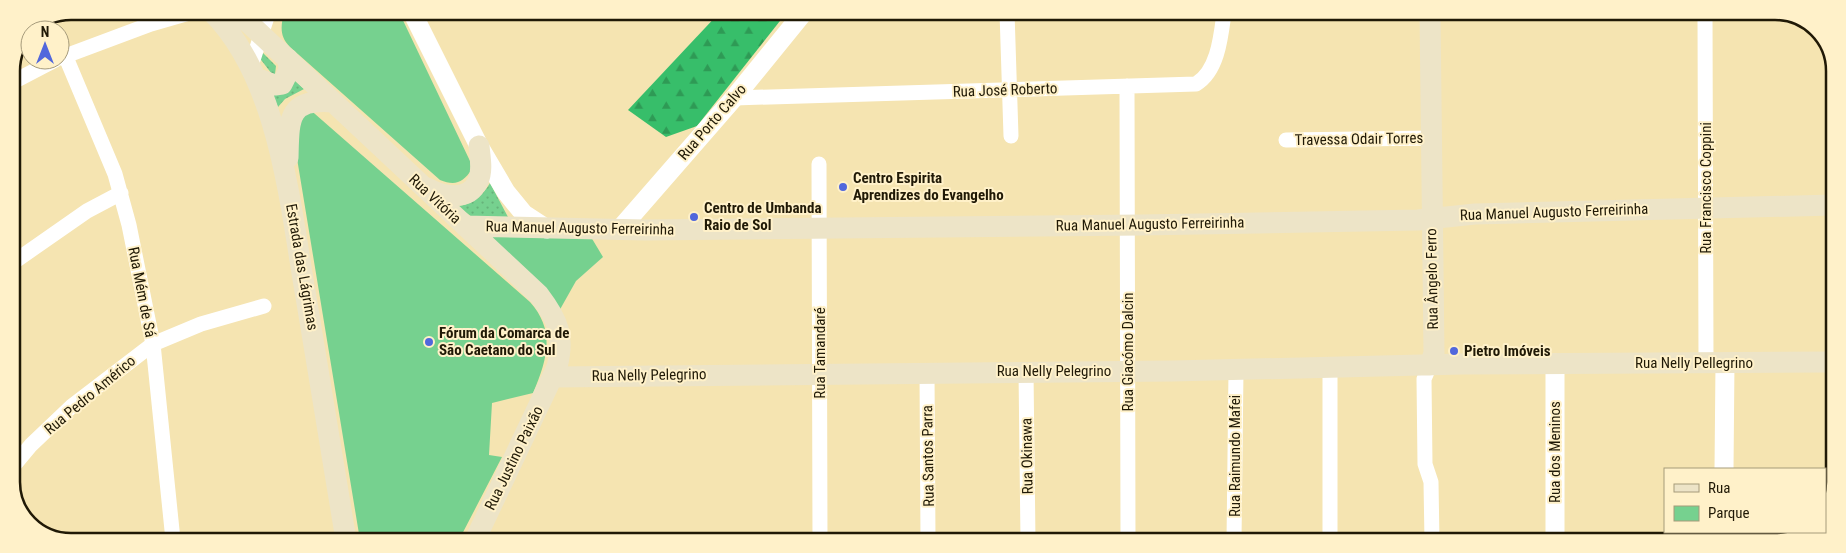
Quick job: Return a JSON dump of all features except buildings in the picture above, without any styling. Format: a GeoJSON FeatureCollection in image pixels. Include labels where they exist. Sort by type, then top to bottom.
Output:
{"type":"FeatureCollection","features":[{"type":"Feature","properties":{"kind":"main road","name":"Estrada das Lágrimas"},"geometry":{"type":"LineString","coordinates":[[220,20],[228,28],[254,72],[286,180],[345,533]]}},
{"type":"Feature","properties":{"kind":"main road"},"geometry":{"type":"LineString","coordinates":[[245,20],[333,102]]}},
{"type":"Feature","properties":{"kind":"main road","name":"Rua Ângelo Ferro"},"geometry":{"type":"LineString","coordinates":[[1430,20],[1434,353],[1430,365]]}},
{"type":"Feature","properties":{"kind":"main road"},"geometry":{"type":"LineString","coordinates":[[254,72],[275,86],[282,84],[289,70],[288,59]]}},
{"type":"Feature","properties":{"kind":"main road"},"geometry":{"type":"LineString","coordinates":[[286,180],[289,122],[291,116],[299,107],[310,102],[333,102]]}},
{"type":"Feature","properties":{"kind":"main road","name":"Rua Vitória"},"geometry":{"type":"LineString","coordinates":[[333,102],[539,295],[558,324],[560,355],[554,377]]}},
{"type":"Feature","properties":{"kind":"main road"},"geometry":{"type":"LineString","coordinates":[[420,185],[440,195],[449,196],[460,195],[472,190],[478,181],[481,169],[479,146]]}},
{"type":"Feature","properties":{"kind":"main road","name":"Rua Manuel Augusto Ferreirinha"},"geometry":{"type":"LineString","coordinates":[[465,226],[618,230],[1408,220],[1475,214],[1826,205]]}},
{"type":"Feature","properties":{"kind":"main road","name":"Rua Nelly Pellegrino"},"geometry":{"type":"LineString","coordinates":[[1555,364],[1826,362]]}},
{"type":"Feature","properties":{"kind":"main road","name":"Rua Nelly Pelegrino"},"geometry":{"type":"LineString","coordinates":[[554,377],[1236,370],[1555,364]]}},
{"type":"Feature","properties":{"kind":"main road","name":"Rua Justino Paixão"},"geometry":{"type":"LineString","coordinates":[[478,533],[554,377]]}},
{"type":"Feature","properties":{"kind":"street"},"geometry":{"type":"LineString","coordinates":[[70,55],[170,20]]}},
{"type":"Feature","properties":{"kind":"street"},"geometry":{"type":"LineString","coordinates":[[254,72],[266,20]]}},
{"type":"Feature","properties":{"kind":"street"},"geometry":{"type":"LineString","coordinates":[[416,20],[479,146],[515,205],[546,229]]}},
{"type":"Feature","properties":{"kind":"street","name":"Rua Porto Calvo"},"geometry":{"type":"LineString","coordinates":[[618,230],[734,98],[797,20]]}},
{"type":"Feature","properties":{"kind":"street"},"geometry":{"type":"LineString","coordinates":[[1007,20],[1012,136]]}},
{"type":"Feature","properties":{"kind":"street","name":"Rua José Roberto"},"geometry":{"type":"LineString","coordinates":[[734,98],[1180,86],[1196,84],[1202,80],[1216,56],[1223,20]]}},
{"type":"Feature","properties":{"kind":"street","name":"Rua Francisco Coppini"},"geometry":{"type":"LineString","coordinates":[[1705,20],[1706,208],[1715,363]]}},
{"type":"Feature","properties":{"kind":"street"},"geometry":{"type":"LineString","coordinates":[[20,78],[36,70]]}},
{"type":"Feature","properties":{"kind":"street","name":"Rua Mém de Sá"},"geometry":{"type":"LineString","coordinates":[[66,70],[100,137],[121,193],[153,344],[171,533]]}},
{"type":"Feature","properties":{"kind":"street","name":"Rua Giacómo Dalcin"},"geometry":{"type":"LineString","coordinates":[[1127,86],[1128,533]]}},
{"type":"Feature","properties":{"kind":"street","name":"Travessa Odair Torres"},"geometry":{"type":"LineString","coordinates":[[1286,140],[1432,138]]}},
{"type":"Feature","properties":{"kind":"street","name":"Rua Tamandaré"},"geometry":{"type":"LineString","coordinates":[[819,164],[821,228],[820,533]]}},
{"type":"Feature","properties":{"kind":"street"},"geometry":{"type":"LineString","coordinates":[[20,258],[87,211],[121,193]]}},
{"type":"Feature","properties":{"kind":"street","name":"Rua Pedro Américo"},"geometry":{"type":"LineString","coordinates":[[20,458],[31,444],[72,406],[153,344],[200,324],[264,306]]}},
{"type":"Feature","properties":{"kind":"street"},"geometry":{"type":"LineString","coordinates":[[1715,363],[1724,468]]}},
{"type":"Feature","properties":{"kind":"street","name":"Rua dos Meninos"},"geometry":{"type":"LineString","coordinates":[[1555,364],[1555,533]]}},
{"type":"Feature","properties":{"kind":"street","name":"Rua Ângelo Ferro"},"geometry":{"type":"LineString","coordinates":[[1430,365],[1424,379],[1424,436],[1425,464],[1431,482],[1432,533]]}},
{"type":"Feature","properties":{"kind":"street"},"geometry":{"type":"LineString","coordinates":[[1330,368],[1330,533]]}},
{"type":"Feature","properties":{"kind":"street","name":"Rua Raimundo Mafei"},"geometry":{"type":"LineString","coordinates":[[1234,533],[1236,370]]}},
{"type":"Feature","properties":{"kind":"street","name":"Rua Okinawa"},"geometry":{"type":"LineString","coordinates":[[1026,371],[1028,533]]}},
{"type":"Feature","properties":{"kind":"street","name":"Rua Santos Parra"},"geometry":{"type":"LineString","coordinates":[[927,372],[928,533]]}},
{"type":"Feature","properties":{"kind":"green space"},"geometry":{"type":"Polygon","coordinates":[[[282,20],[403,20],[470,161],[472,169],[469,174],[462,180],[454,183],[440,180],[286,43],[282,35],[282,20]]]}},
{"type":"Feature","properties":{"kind":"green space"},"geometry":{"type":"Polygon","coordinates":[[[712,20],[781,20],[697,126],[666,137],[628,110],[712,20]]]}},
{"type":"Feature","properties":{"kind":"green space"},"geometry":{"type":"Polygon","coordinates":[[[260,50],[276,66],[275,74],[272,74],[258,56],[260,50]]]}},
{"type":"Feature","properties":{"kind":"green space"},"geometry":{"type":"Polygon","coordinates":[[[294,80],[304,89],[285,99],[278,107],[272,94],[294,80]]]}},
{"type":"Feature","properties":{"kind":"green space"},"geometry":{"type":"Polygon","coordinates":[[[307,107],[530,302],[543,324],[546,335],[545,357],[533,393],[492,403],[489,455],[502,457],[463,533],[359,533],[291,122],[307,107]]]}},
{"type":"Feature","properties":{"kind":"green space"},"geometry":{"type":"Polygon","coordinates":[[[490,183],[508,217],[472,217],[457,206],[468,204],[476,199],[490,183]]]}},
{"type":"Feature","properties":{"kind":"green space"},"geometry":{"type":"Polygon","coordinates":[[[485,235],[591,237],[603,257],[576,281],[558,313],[485,235]]]}},
{"type":"Feature","properties":{"kind":"place","name":"Centro Espirita Aprendizes do Evangelho"},"geometry":{"type":"Point","coordinates":[843,187]}},
{"type":"Feature","properties":{"kind":"place","name":"Centro de Umbanda Raio de Sol"},"geometry":{"type":"Point","coordinates":[694,217]}},
{"type":"Feature","properties":{"kind":"place","name":"Fórum da Comarca de São Caetano do Sul"},"geometry":{"type":"Point","coordinates":[429,342]}},
{"type":"Feature","properties":{"kind":"place","name":"Pietro Imóveis"},"geometry":{"type":"Point","coordinates":[1454,351]}}]}
